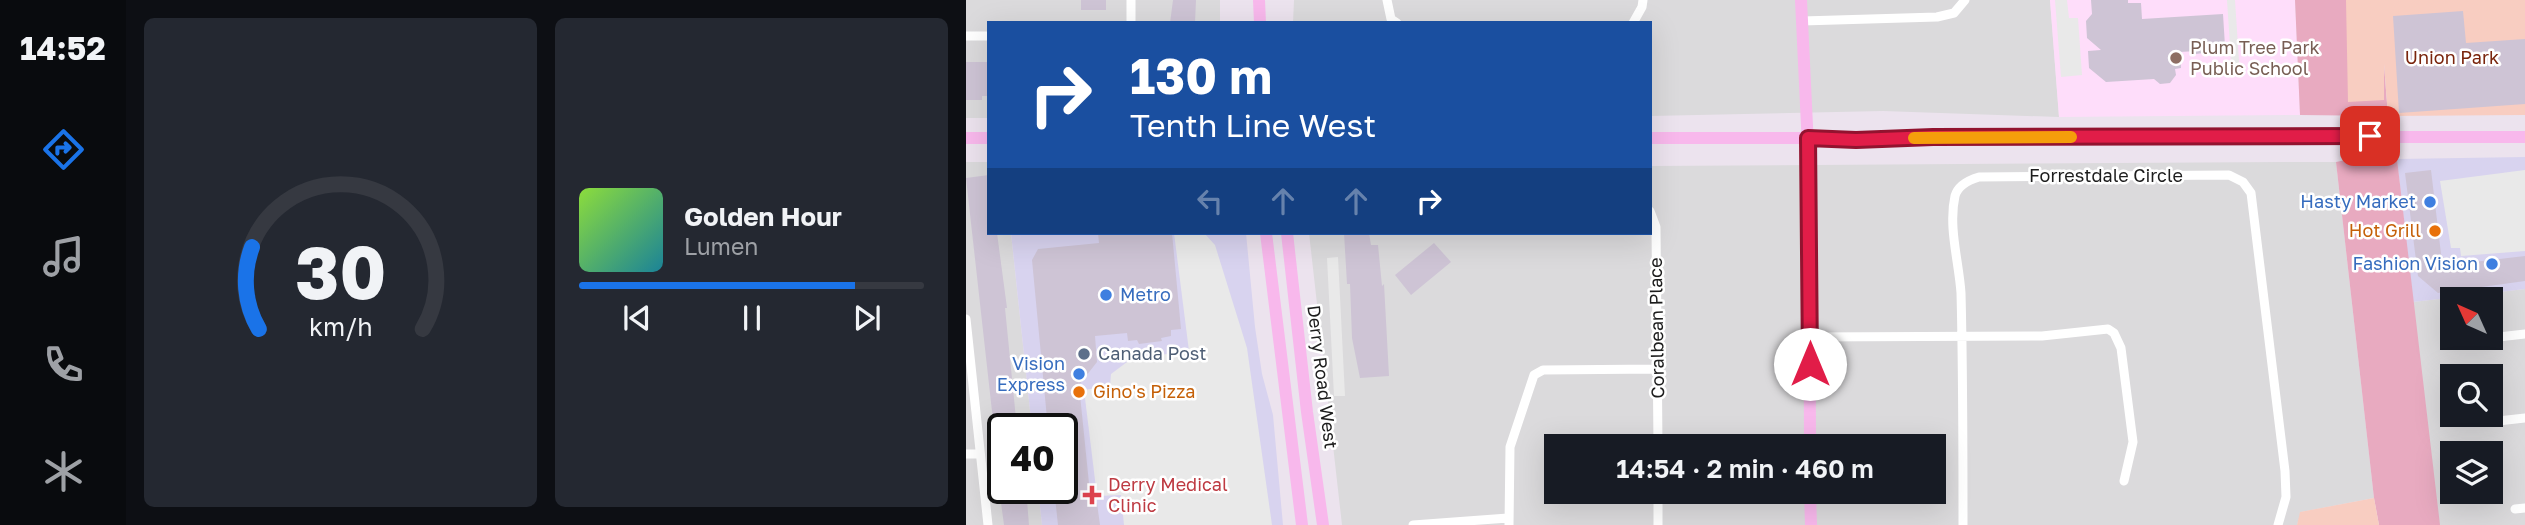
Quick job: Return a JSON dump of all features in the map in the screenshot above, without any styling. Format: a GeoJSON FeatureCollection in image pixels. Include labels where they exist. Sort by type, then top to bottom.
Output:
{"type":"FeatureCollection","features":[{"type":"Feature","properties":{"kind":"street"},"geometry":{"type":"LineString","coordinates":[[1131,0],[1131,21]]}},
{"type":"Feature","properties":{"kind":"street"},"geometry":{"type":"LineString","coordinates":[[1259,0],[1260,21]]}},
{"type":"Feature","properties":{"kind":"street"},"geometry":{"type":"LineString","coordinates":[[1387,0],[1391,19],[1394,21]]}},
{"type":"Feature","properties":{"kind":"street"},"geometry":{"type":"LineString","coordinates":[[1634,21],[1643,7],[1643,0]]}},
{"type":"Feature","properties":{"kind":"street"},"geometry":{"type":"LineString","coordinates":[[1801,0],[1808,138],[1810,434]]}},
{"type":"Feature","properties":{"kind":"street"},"geometry":{"type":"LineString","coordinates":[[1802,21],[1937,17],[1954,13],[1965,0]]}},
{"type":"Feature","properties":{"kind":"street"},"geometry":{"type":"LineString","coordinates":[[966,36],[987,36]]}},
{"type":"Feature","properties":{"kind":"street"},"geometry":{"type":"LineString","coordinates":[[1652,138],[1856,140],[1954,137],[2525,137]]}},
{"type":"Feature","properties":{"kind":"street"},"geometry":{"type":"LineString","coordinates":[[966,138],[987,138]]}},
{"type":"Feature","properties":{"kind":"street","name":"Forrestdale Circle"},"geometry":{"type":"LineString","coordinates":[[1963,525],[1962,336],[1960,270],[1955,245],[1956,194],[1970,180],[1979,177],[2229,175],[2237,178],[2251,193],[2282,443],[2286,497],[2278,525]]}},
{"type":"Feature","properties":{"kind":"street","name":"Coralbean Place"},"geometry":{"type":"LineString","coordinates":[[1652,217],[1656,227],[1658,434]]}},
{"type":"Feature","properties":{"kind":"street"},"geometry":{"type":"LineString","coordinates":[[1266,235],[1301,525]]}},
{"type":"Feature","properties":{"kind":"street","name":"Derry Road West"},"geometry":{"type":"LineString","coordinates":[[1287,235],[1323,525]]}},
{"type":"Feature","properties":{"kind":"street"},"geometry":{"type":"LineString","coordinates":[[966,319],[969,384],[981,454],[988,525]]}},
{"type":"Feature","properties":{"kind":"street"},"geometry":{"type":"LineString","coordinates":[[1810,337],[2042,336],[2108,329],[2114,333],[2121,348],[2133,442],[2124,481]]}},
{"type":"Feature","properties":{"kind":"street"},"geometry":{"type":"LineString","coordinates":[[2503,336],[2525,334]]}},
{"type":"Feature","properties":{"kind":"street"},"geometry":{"type":"LineString","coordinates":[[1413,525],[1509,521],[1509,460],[1512,435],[1534,375],[1543,370],[1658,369]]}},
{"type":"Feature","properties":{"kind":"street"},"geometry":{"type":"LineString","coordinates":[[2503,420],[2525,418]]}},
{"type":"Feature","properties":{"kind":"street"},"geometry":{"type":"LineString","coordinates":[[966,454],[981,454]]}},
{"type":"Feature","properties":{"kind":"street"},"geometry":{"type":"LineString","coordinates":[[1658,504],[1658,525]]}},
{"type":"Feature","properties":{"kind":"street"},"geometry":{"type":"LineString","coordinates":[[1810,504],[1811,525]]}},
{"type":"Feature","properties":{"kind":"shaded area"},"geometry":{"type":"Polygon","coordinates":[[[966,0],[1220,0],[1220,21],[987,21],[987,118],[966,118],[966,0]]]}},
{"type":"Feature","properties":{"kind":"shaded area"},"geometry":{"type":"Polygon","coordinates":[[[1294,0],[2050,0],[2059,117],[1883,111],[1652,116],[1652,21],[1293,21],[1294,0]]]}},
{"type":"Feature","properties":{"kind":"shaded area","name":"Plum Tree Park Public School"},"geometry":{"type":"Polygon","coordinates":[[[2050,0],[2295,0],[2300,115],[2059,117],[2050,0]]]}},
{"type":"Feature","properties":{"kind":"shaded area"},"geometry":{"type":"Polygon","coordinates":[[[2055,0],[2067,0],[2069,18],[2078,18],[2082,75],[2061,77],[2055,0]]]}},
{"type":"Feature","properties":{"kind":"shaded area"},"geometry":{"type":"Polygon","coordinates":[[[2227,0],[2235,0],[2240,76],[2232,76],[2227,0]]]}},
{"type":"Feature","properties":{"kind":"shaded area"},"geometry":{"type":"Polygon","coordinates":[[[2295,0],[2379,0],[2388,116],[2300,115],[2295,0]]]}},
{"type":"Feature","properties":{"kind":"shaded area"},"geometry":{"type":"Polygon","coordinates":[[[2525,157],[2525,289],[2503,292],[2503,287],[2440,287],[2440,299],[2413,302],[2397,159],[2525,157]]]}},
{"type":"Feature","properties":{"kind":"shaded area"},"geometry":{"type":"Polygon","coordinates":[[[2397,159],[2440,525],[2379,525],[2374,498],[2336,162],[2397,159]]]}},
{"type":"Feature","properties":{"kind":"shaded area"},"geometry":{"type":"Polygon","coordinates":[[[966,162],[987,162],[987,235],[1011,235],[1030,413],[987,413],[987,504],[1040,504],[1042,525],[966,525],[966,162]]]}},
{"type":"Feature","properties":{"kind":"shaded area"},"geometry":{"type":"Polygon","coordinates":[[[2336,162],[2374,498],[2301,512],[2297,525],[1342,525],[1309,235],[1652,235],[1652,166],[2336,162]]]}},
{"type":"Feature","properties":{"kind":"shaded area"},"geometry":{"type":"Polygon","coordinates":[[[2525,170],[2525,251],[2461,256],[2460,248],[2451,248],[2440,181],[2525,170]]]}},
{"type":"Feature","properties":{"kind":"shaded area"},"geometry":{"type":"Polygon","coordinates":[[[1011,235],[1246,235],[1255,327],[1262,374],[1273,415],[1283,525],[1042,525],[1040,504],[1078,504],[1078,413],[1030,413],[1011,235]]]}},
{"type":"Feature","properties":{"kind":"shaded area"},"geometry":{"type":"Polygon","coordinates":[[[1174,235],[1206,235],[1215,245],[1247,348],[1272,525],[1124,525],[1121,495],[1097,496],[1084,390],[1110,386],[1111,374],[1131,359],[1189,351],[1174,235]]]}},
{"type":"Feature","properties":{"kind":"shaded area"},"geometry":{"type":"Polygon","coordinates":[[[1338,257],[1345,396],[1334,396],[1327,258],[1338,257]]]}},
{"type":"Feature","properties":{"kind":"shaded area"},"geometry":{"type":"Polygon","coordinates":[[[2525,289],[2525,525],[2439,525],[2413,302],[2440,299],[2440,350],[2503,350],[2503,292],[2525,289]]]}},
{"type":"Feature","properties":{"kind":"green space","name":"Union Park"},"geometry":{"type":"Polygon","coordinates":[[[2346,0],[2525,0],[2525,115],[2388,116],[2384,64],[2384,100],[2348,102],[2346,0]]]}},
{"type":"Feature","properties":{"kind":"green space"},"geometry":{"type":"Polygon","coordinates":[[[2374,498],[2379,525],[2297,525],[2300,512],[2374,498]]]}},
{"type":"Feature","properties":{"kind":"building"},"geometry":{"type":"Polygon","coordinates":[[[1081,0],[1106,0],[1106,10],[1081,10],[1081,0]]]}},
{"type":"Feature","properties":{"kind":"building"},"geometry":{"type":"Polygon","coordinates":[[[1173,0],[1196,0],[1195,21],[1170,21],[1173,0]]]}},
{"type":"Feature","properties":{"kind":"building"},"geometry":{"type":"Polygon","coordinates":[[[2091,0],[2128,0],[2128,3],[2141,3],[2142,19],[2223,14],[2225,46],[2211,45],[2210,52],[2196,54],[2196,51],[2180,52],[2181,68],[2175,69],[2176,75],[2170,83],[2160,84],[2154,79],[2106,82],[2089,68],[2088,51],[2101,50],[2087,38],[2086,21],[2092,14],[2091,0]]]}},
{"type":"Feature","properties":{"kind":"building","name":"Union Park"},"geometry":{"type":"Polygon","coordinates":[[[2463,11],[2466,43],[2525,39],[2525,104],[2399,113],[2393,16],[2463,11]]]}},
{"type":"Feature","properties":{"kind":"building"},"geometry":{"type":"Polygon","coordinates":[[[966,62],[987,62],[987,96],[982,96],[982,100],[966,100],[966,62]]]}},
{"type":"Feature","properties":{"kind":"building"},"geometry":{"type":"Polygon","coordinates":[[[2431,170],[2442,262],[2448,265],[2525,256],[2525,281],[2482,287],[2440,287],[2438,293],[2418,276],[2405,173],[2431,170]]]}},
{"type":"Feature","properties":{"kind":"building"},"geometry":{"type":"Polygon","coordinates":[[[987,175],[987,235],[997,235],[1007,308],[1015,413],[992,413],[966,178],[987,175]]]}},
{"type":"Feature","properties":{"kind":"building","name":"Metro"},"geometry":{"type":"Polygon","coordinates":[[[1098,235],[1172,235],[1181,329],[1171,330],[1171,336],[1161,338],[1162,341],[1139,344],[1137,340],[1128,341],[1127,333],[1095,336],[1097,362],[1079,385],[1091,503],[1097,503],[1100,525],[1058,525],[1056,504],[1078,504],[1078,413],[1046,413],[1032,260],[1038,249],[1099,243],[1098,235]]]}},
{"type":"Feature","properties":{"kind":"building"},"geometry":{"type":"Polygon","coordinates":[[[1344,235],[1369,235],[1371,245],[1378,245],[1382,286],[1384,284],[1389,376],[1360,378],[1352,338],[1350,284],[1347,284],[1344,235]]]}},
{"type":"Feature","properties":{"kind":"building"},"geometry":{"type":"Polygon","coordinates":[[[1434,243],[1451,262],[1411,295],[1395,275],[1434,243]]]}},
{"type":"Feature","properties":{"kind":"building"},"geometry":{"type":"Polygon","coordinates":[[[1001,504],[1027,504],[1029,525],[1004,525],[1001,504]]]}},
{"type":"Feature","properties":{"kind":"slow traffic"},"geometry":{"type":"LineString","coordinates":[[1914,138],[2071,137]]}},
{"type":"Feature","properties":{"kind":"place","name":"Plum Tree Park Public School"},"geometry":{"type":"Point","coordinates":[2176,58]}},
{"type":"Feature","properties":{"kind":"place","name":"Hasty Market"},"geometry":{"type":"Point","coordinates":[2430,202]}},
{"type":"Feature","properties":{"kind":"place","name":"Hot Grill"},"geometry":{"type":"Point","coordinates":[2435,231]}},
{"type":"Feature","properties":{"kind":"place","name":"Fashion Vision"},"geometry":{"type":"Point","coordinates":[2492,264]}},
{"type":"Feature","properties":{"kind":"place","name":"Metro"},"geometry":{"type":"Point","coordinates":[1106,295]}},
{"type":"Feature","properties":{"kind":"place","name":"Canada Post"},"geometry":{"type":"Point","coordinates":[1084,354]}},
{"type":"Feature","properties":{"kind":"place","name":"Vision Express"},"geometry":{"type":"Point","coordinates":[1079,374]}},
{"type":"Feature","properties":{"kind":"place","name":"Gino's Pizza"},"geometry":{"type":"Point","coordinates":[1079,392]}},
{"type":"Feature","properties":{"kind":"place","name":"Derry Medical Clinic"},"geometry":{"type":"Point","coordinates":[1092,495]}},
{"type":"Feature","properties":{"kind":"route"},"geometry":{"type":"LineString","coordinates":[[1810,364],[1808,138],[1882,140],[1933,137],[2370,136]]}}]}
